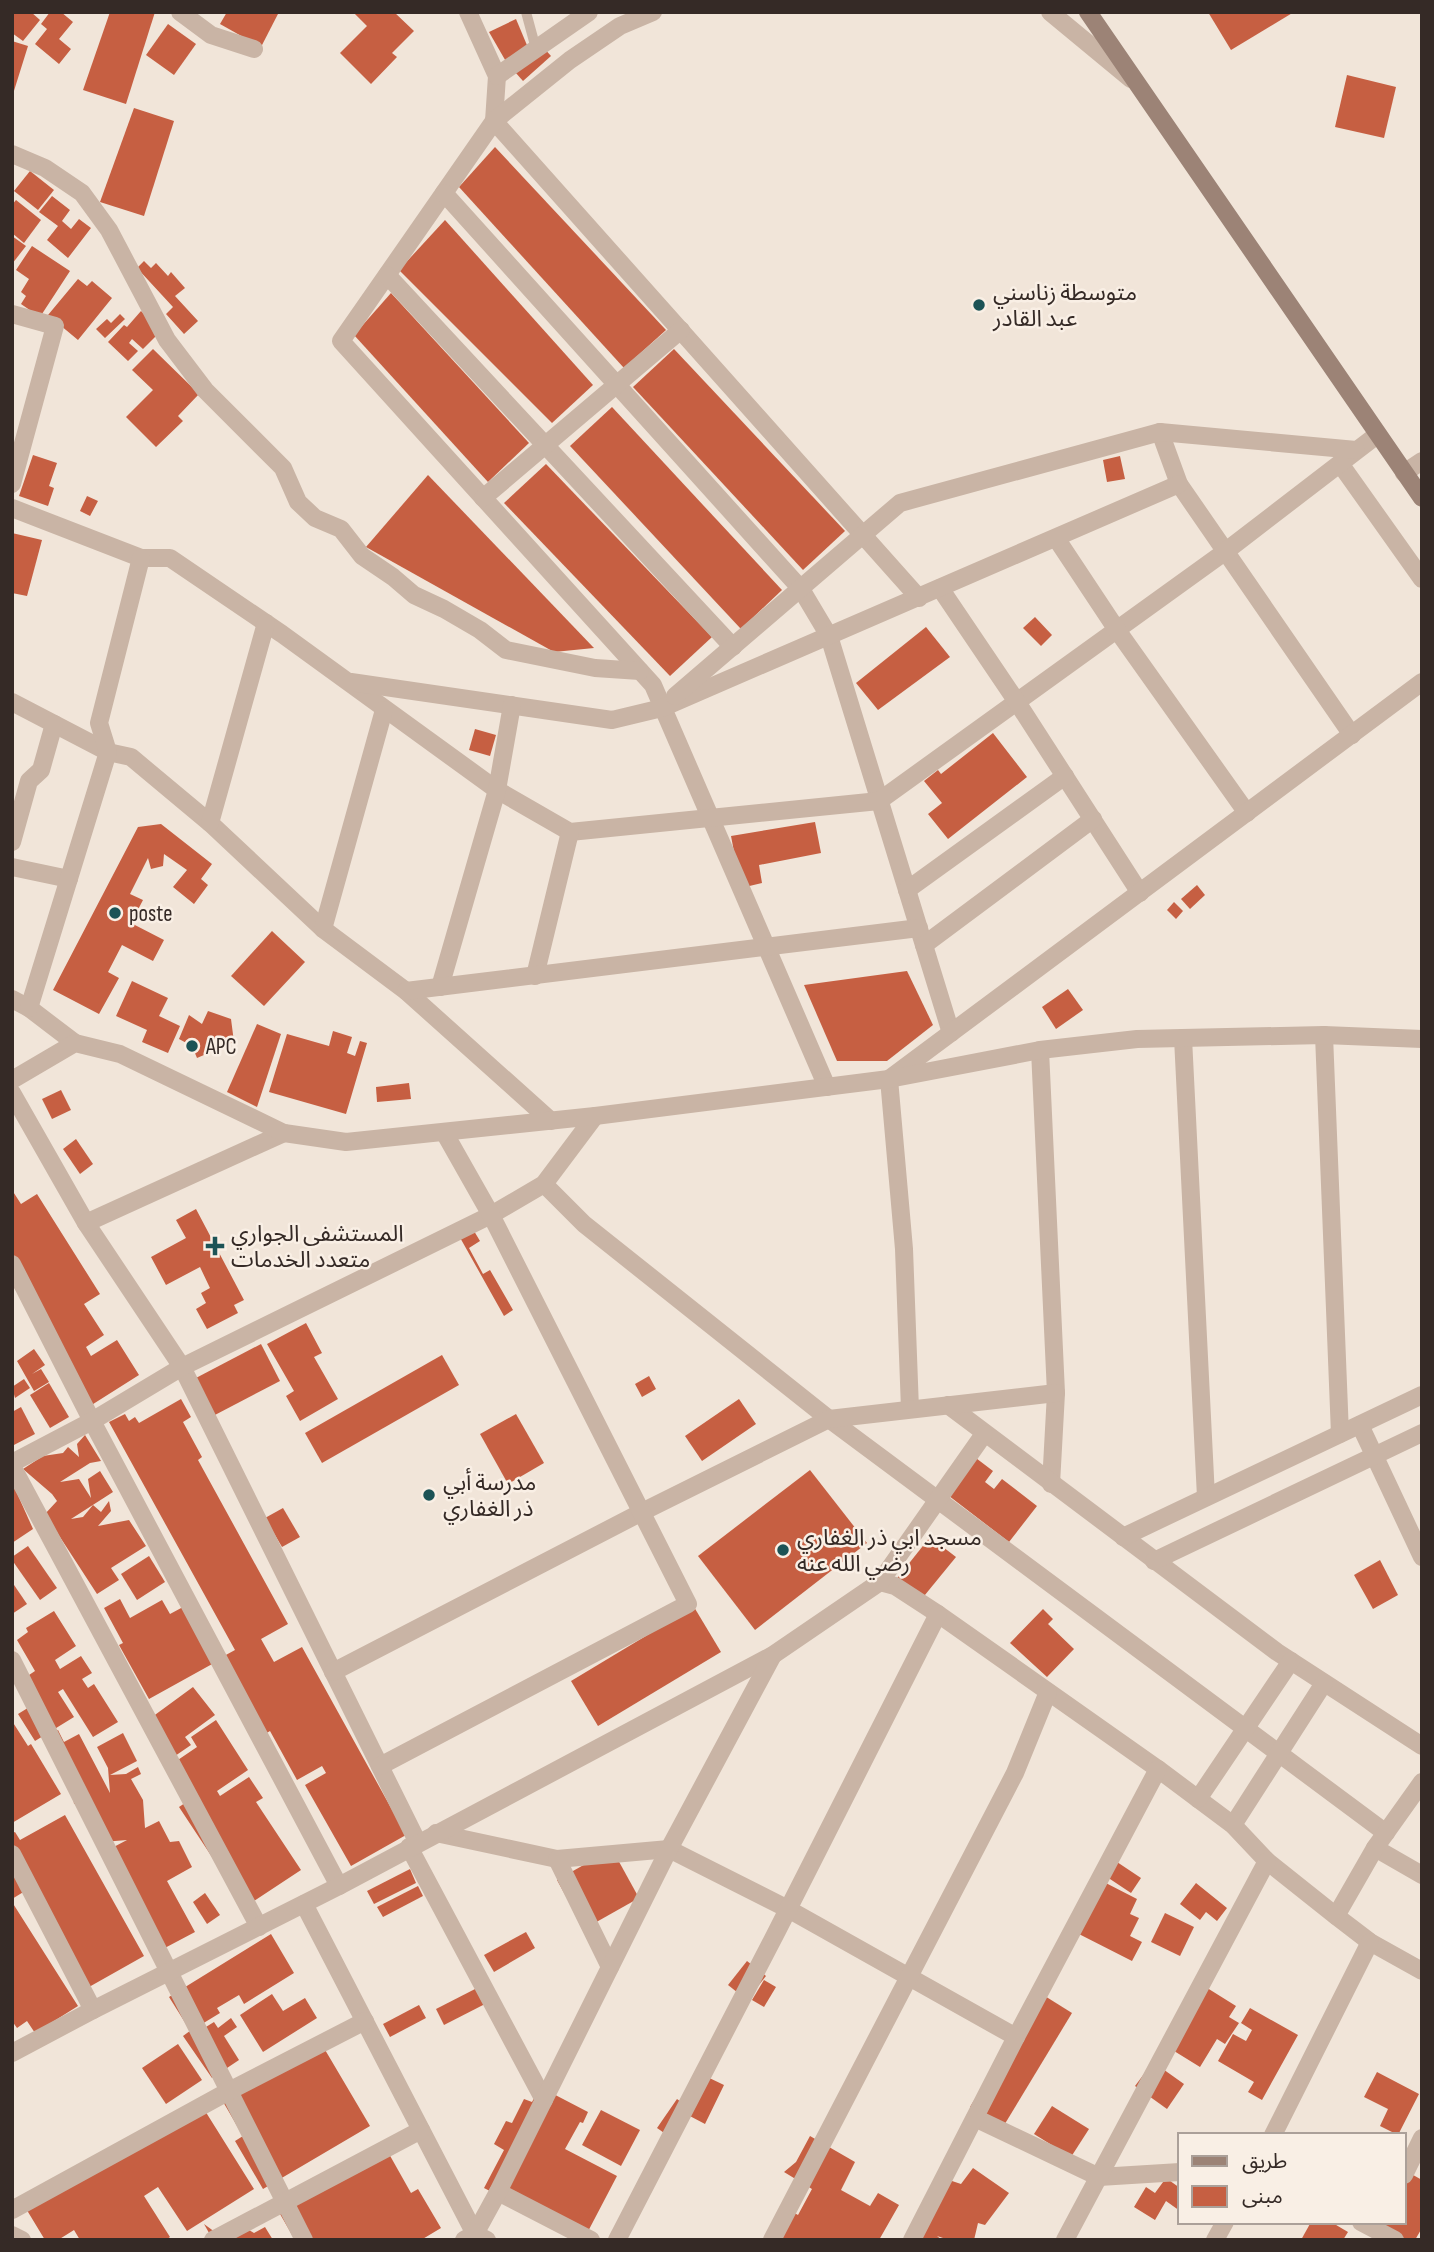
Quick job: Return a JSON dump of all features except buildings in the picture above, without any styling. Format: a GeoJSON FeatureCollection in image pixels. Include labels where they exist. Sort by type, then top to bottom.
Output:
{"type":"FeatureCollection","features":[{"type":"Feature","properties":{"kind":"main road"},"geometry":{"type":"LineString","coordinates":[[1088,12],[1422,498]]}},
{"type":"Feature","properties":{"kind":"street"},"geometry":{"type":"LineString","coordinates":[[180,12],[204,19],[211,35],[254,49]]}},
{"type":"Feature","properties":{"kind":"street"},"geometry":{"type":"LineString","coordinates":[[468,12],[497,76],[494,121],[919,597]]}},
{"type":"Feature","properties":{"kind":"street"},"geometry":{"type":"LineString","coordinates":[[497,76],[589,12]]}},
{"type":"Feature","properties":{"kind":"street"},"geometry":{"type":"LineString","coordinates":[[653,12],[620,26],[580,53],[494,121],[341,341],[653,685],[827,1087]]}},
{"type":"Feature","properties":{"kind":"street"},"geometry":{"type":"LineString","coordinates":[[1050,12],[1138,85]]}},
{"type":"Feature","properties":{"kind":"street"},"geometry":{"type":"LineString","coordinates":[[12,154],[45,168],[82,193],[109,230],[167,340],[205,390],[283,468],[298,502],[315,518],[341,529],[362,556],[414,595],[480,630],[506,650],[595,668],[640,671]]}},
{"type":"Feature","properties":{"kind":"street"},"geometry":{"type":"LineString","coordinates":[[444,193],[802,589],[829,636],[951,1033]]}},
{"type":"Feature","properties":{"kind":"street"},"geometry":{"type":"LineString","coordinates":[[387,275],[733,648]]}},
{"type":"Feature","properties":{"kind":"street"},"geometry":{"type":"LineString","coordinates":[[12,314],[55,326],[12,484]]}},
{"type":"Feature","properties":{"kind":"street"},"geometry":{"type":"LineString","coordinates":[[483,498],[681,331]]}},
{"type":"Feature","properties":{"kind":"street"},"geometry":{"type":"LineString","coordinates":[[662,708],[900,503],[1160,432],[1356,450]]}},
{"type":"Feature","properties":{"kind":"street"},"geometry":{"type":"LineString","coordinates":[[1160,432],[1179,484],[1352,735]]}},
{"type":"Feature","properties":{"kind":"street"},"geometry":{"type":"LineString","coordinates":[[12,508],[141,558],[170,558],[266,623],[496,790],[570,832],[879,801],[1226,551],[1377,435]]}},
{"type":"Feature","properties":{"kind":"street"},"geometry":{"type":"LineString","coordinates":[[1404,473],[1422,461]]}},
{"type":"Feature","properties":{"kind":"street"},"geometry":{"type":"LineString","coordinates":[[1341,465],[1422,579]]}},
{"type":"Feature","properties":{"kind":"street"},"geometry":{"type":"LineString","coordinates":[[348,682],[612,720],[662,708],[1179,484]]}},
{"type":"Feature","properties":{"kind":"street"},"geometry":{"type":"LineString","coordinates":[[1056,538],[1247,813]]}},
{"type":"Feature","properties":{"kind":"street"},"geometry":{"type":"LineString","coordinates":[[29,1008],[108,752],[99,723],[141,558]]}},
{"type":"Feature","properties":{"kind":"street"},"geometry":{"type":"LineString","coordinates":[[940,588],[1140,893]]}},
{"type":"Feature","properties":{"kind":"street"},"geometry":{"type":"LineString","coordinates":[[209,823],[266,623]]}},
{"type":"Feature","properties":{"kind":"street"},"geometry":{"type":"LineString","coordinates":[[889,1079],[1422,682]]}},
{"type":"Feature","properties":{"kind":"street"},"geometry":{"type":"LineString","coordinates":[[12,702],[108,752],[131,757],[209,823],[323,929],[405,991],[551,1121]]}},
{"type":"Feature","properties":{"kind":"street"},"geometry":{"type":"LineString","coordinates":[[440,987],[496,790],[512,705]]}},
{"type":"Feature","properties":{"kind":"street"},"geometry":{"type":"LineString","coordinates":[[323,929],[384,710]]}},
{"type":"Feature","properties":{"kind":"street"},"geometry":{"type":"LineString","coordinates":[[12,842],[29,781],[41,770],[54,724]]}},
{"type":"Feature","properties":{"kind":"street"},"geometry":{"type":"LineString","coordinates":[[907,890],[1065,776]]}},
{"type":"Feature","properties":{"kind":"street"},"geometry":{"type":"LineString","coordinates":[[405,991],[766,948],[922,937],[1093,819]]}},
{"type":"Feature","properties":{"kind":"street"},"geometry":{"type":"LineString","coordinates":[[535,976],[570,832]]}},
{"type":"Feature","properties":{"kind":"street"},"geometry":{"type":"LineString","coordinates":[[12,867],[69,880]]}},
{"type":"Feature","properties":{"kind":"street"},"geometry":{"type":"LineString","coordinates":[[12,999],[29,1008],[75,1044],[120,1054],[284,1133],[346,1142],[595,1116],[889,1079],[1040,1050],[1138,1039],[1324,1035],[1422,1040]]}},
{"type":"Feature","properties":{"kind":"street"},"geometry":{"type":"LineString","coordinates":[[1324,1035],[1340,1434]]}},
{"type":"Feature","properties":{"kind":"street"},"geometry":{"type":"LineString","coordinates":[[1183,1038],[1206,1497]]}},
{"type":"Feature","properties":{"kind":"street"},"geometry":{"type":"LineString","coordinates":[[12,1080],[75,1044]]}},
{"type":"Feature","properties":{"kind":"street"},"geometry":{"type":"LineString","coordinates":[[1040,1050],[1056,1393],[1051,1484]]}},
{"type":"Feature","properties":{"kind":"street"},"geometry":{"type":"LineString","coordinates":[[889,1079],[904,1249],[910,1409]]}},
{"type":"Feature","properties":{"kind":"street"},"geometry":{"type":"LineString","coordinates":[[12,1093],[86,1223],[182,1367],[380,1766],[414,1845],[544,2100]]}},
{"type":"Feature","properties":{"kind":"street"},"geometry":{"type":"LineString","coordinates":[[259,1927],[12,1464],[182,1367],[491,1215],[544,1184],[595,1116]]}},
{"type":"Feature","properties":{"kind":"street"},"geometry":{"type":"LineString","coordinates":[[380,1766],[688,1604],[491,1215],[444,1132]]}},
{"type":"Feature","properties":{"kind":"street"},"geometry":{"type":"LineString","coordinates":[[86,1223],[284,1133]]}},
{"type":"Feature","properties":{"kind":"street"},"geometry":{"type":"LineString","coordinates":[[544,1184],[584,1224],[829,1419],[1278,1752],[1422,1875]]}},
{"type":"Feature","properties":{"kind":"street"},"geometry":{"type":"LineString","coordinates":[[12,1264],[339,1886]]}},
{"type":"Feature","properties":{"kind":"street"},"geometry":{"type":"LineString","coordinates":[[333,1672],[642,1512],[829,1419],[1056,1393]]}},
{"type":"Feature","properties":{"kind":"street"},"geometry":{"type":"LineString","coordinates":[[1123,1537],[1422,1395]]}},
{"type":"Feature","properties":{"kind":"street"},"geometry":{"type":"LineString","coordinates":[[948,1405],[1291,1661],[1422,1745]]}},
{"type":"Feature","properties":{"kind":"street"},"geometry":{"type":"LineString","coordinates":[[1360,1424],[1422,1557]]}},
{"type":"Feature","properties":{"kind":"street"},"geometry":{"type":"LineString","coordinates":[[1154,1561],[1422,1433]]}},
{"type":"Feature","properties":{"kind":"street"},"geometry":{"type":"LineString","coordinates":[[13,2051],[339,1886],[773,1655],[880,1582],[984,1434]]}},
{"type":"Feature","properties":{"kind":"street"},"geometry":{"type":"LineString","coordinates":[[880,1582],[895,1586],[938,1614],[1158,1769],[1233,1825],[1267,1861],[1336,1916],[1370,1941],[1422,1971]]}},
{"type":"Feature","properties":{"kind":"street"},"geometry":{"type":"LineString","coordinates":[[617,2240],[938,1614]]}},
{"type":"Feature","properties":{"kind":"street"},"geometry":{"type":"LineString","coordinates":[[475,2238],[668,1849],[773,1655]]}},
{"type":"Feature","properties":{"kind":"street"},"geometry":{"type":"LineString","coordinates":[[12,1660],[304,2240]]}},
{"type":"Feature","properties":{"kind":"street"},"geometry":{"type":"LineString","coordinates":[[1198,1799],[1291,1661]]}},
{"type":"Feature","properties":{"kind":"street"},"geometry":{"type":"LineString","coordinates":[[1233,1825],[1324,1683]]}},
{"type":"Feature","properties":{"kind":"street"},"geometry":{"type":"LineString","coordinates":[[772,2240],[1016,1773],[1048,1692]]}},
{"type":"Feature","properties":{"kind":"street"},"geometry":{"type":"LineString","coordinates":[[912,2240],[1158,1769]]}},
{"type":"Feature","properties":{"kind":"street"},"geometry":{"type":"LineString","coordinates":[[1336,1916],[1381,1840],[1422,1782]]}},
{"type":"Feature","properties":{"kind":"street"},"geometry":{"type":"LineString","coordinates":[[436,1833],[557,1860],[668,1849],[788,1909],[1016,2037]]}},
{"type":"Feature","properties":{"kind":"street"},"geometry":{"type":"LineString","coordinates":[[12,1854],[93,2010]]}},
{"type":"Feature","properties":{"kind":"street"},"geometry":{"type":"LineString","coordinates":[[557,1860],[610,1967]]}},
{"type":"Feature","properties":{"kind":"street"},"geometry":{"type":"LineString","coordinates":[[1065,2240],[1267,1861]]}},
{"type":"Feature","properties":{"kind":"street"},"geometry":{"type":"LineString","coordinates":[[304,1904],[475,2238]]}},
{"type":"Feature","properties":{"kind":"street"},"geometry":{"type":"LineString","coordinates":[[1274,2133],[1370,1941]]}},
{"type":"Feature","properties":{"kind":"street"},"geometry":{"type":"LineString","coordinates":[[12,2210],[229,2091],[365,2021]]}},
{"type":"Feature","properties":{"kind":"street"},"geometry":{"type":"LineString","coordinates":[[975,2118],[1099,2177],[1178,2172]]}},
{"type":"Feature","properties":{"kind":"street"},"geometry":{"type":"LineString","coordinates":[[213,2240],[421,2130]]}},
{"type":"Feature","properties":{"kind":"street"},"geometry":{"type":"LineString","coordinates":[[1406,2171],[1422,2138]]}},
{"type":"Feature","properties":{"kind":"street"},"geometry":{"type":"LineString","coordinates":[[498,2192],[591,2240]]}},
{"type":"Feature","properties":{"kind":"street"},"geometry":{"type":"LineString","coordinates":[[1215,2240],[1224,2224]]}},
{"type":"Feature","properties":{"kind":"street"},"geometry":{"type":"LineString","coordinates":[[1365,2224],[1383,2233]]}},
{"type":"Feature","properties":{"kind":"street"},"geometry":{"type":"LineString","coordinates":[[12,2235],[22,2240]]}},
{"type":"Feature","properties":{"kind":"lane"},"geometry":{"type":"LineString","coordinates":[[526,12],[536,49]]}},
{"type":"Feature","properties":{"kind":"place","name":"متوسطة زناسني عبد القادر"},"geometry":{"type":"Point","coordinates":[979,305]}},
{"type":"Feature","properties":{"kind":"place","name":"poste"},"geometry":{"type":"Point","coordinates":[115,913]}},
{"type":"Feature","properties":{"kind":"place","name":"APC"},"geometry":{"type":"Point","coordinates":[192,1046]}},
{"type":"Feature","properties":{"kind":"place","name":"المستشفى الجواري متعدد الخدمات"},"geometry":{"type":"Point","coordinates":[215,1246]}},
{"type":"Feature","properties":{"kind":"place","name":"مدرسة أبي ذر الغفاري"},"geometry":{"type":"Point","coordinates":[429,1495]}},
{"type":"Feature","properties":{"kind":"place","name":"مسجد ابي ذر الغفاري رضي الله عنه"},"geometry":{"type":"Point","coordinates":[783,1550]}}]}
